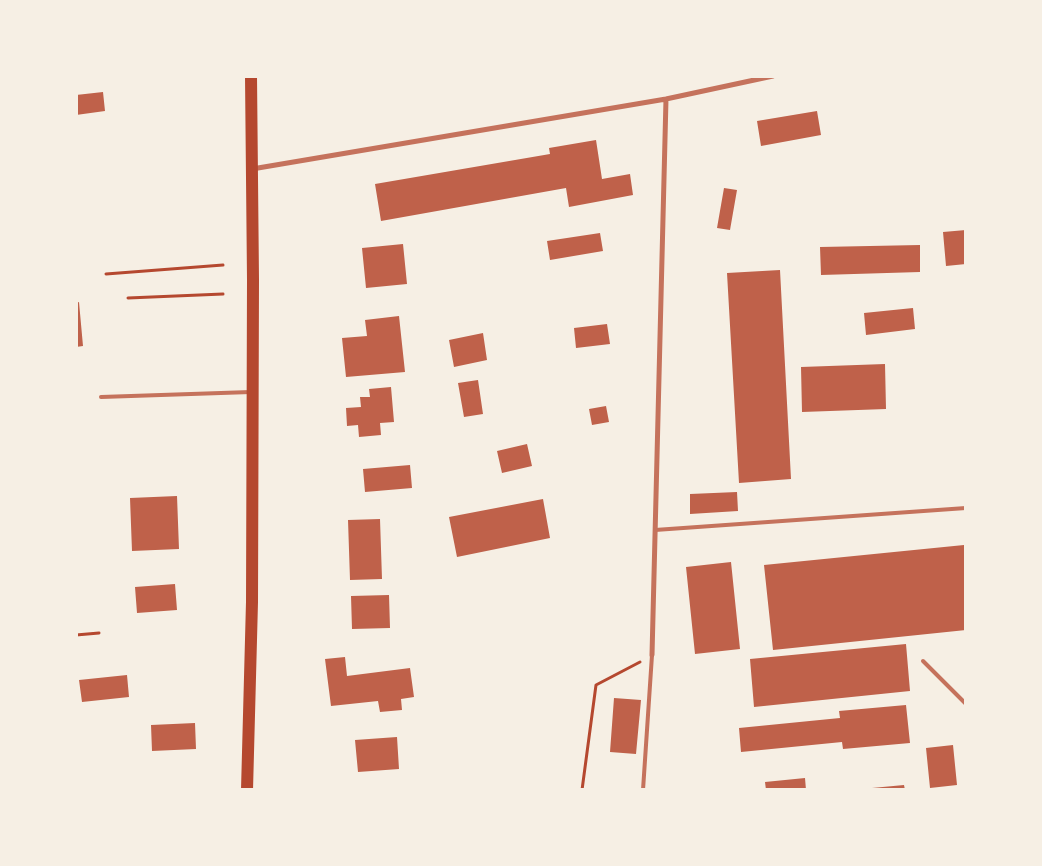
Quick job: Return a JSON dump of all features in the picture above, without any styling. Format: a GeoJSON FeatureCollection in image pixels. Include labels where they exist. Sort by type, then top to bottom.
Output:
{"type":"FeatureCollection","features":[{"type":"Feature","properties":{"kind":"main road"},"geometry":{"type":"LineString","coordinates":[[247,790],[252,602],[251,76]]}},
{"type":"Feature","properties":{"kind":"street"},"geometry":{"type":"LineString","coordinates":[[252,169],[666,99],[773,76]]}},
{"type":"Feature","properties":{"kind":"street"},"geometry":{"type":"LineString","coordinates":[[652,655],[666,99]]}},
{"type":"Feature","properties":{"kind":"lane"},"geometry":{"type":"LineString","coordinates":[[101,397],[253,392]]}},
{"type":"Feature","properties":{"kind":"lane"},"geometry":{"type":"LineString","coordinates":[[655,530],[966,508]]}},
{"type":"Feature","properties":{"kind":"lane"},"geometry":{"type":"LineString","coordinates":[[644,790],[652,655]]}},
{"type":"Feature","properties":{"kind":"lane"},"geometry":{"type":"LineString","coordinates":[[923,661],[966,704]]}},
{"type":"Feature","properties":{"kind":"path"},"geometry":{"type":"LineString","coordinates":[[106,274],[223,265]]}},
{"type":"Feature","properties":{"kind":"path"},"geometry":{"type":"LineString","coordinates":[[128,298],[223,294]]}},
{"type":"Feature","properties":{"kind":"path"},"geometry":{"type":"LineString","coordinates":[[76,635],[99,633]]}},
{"type":"Feature","properties":{"kind":"path"},"geometry":{"type":"LineString","coordinates":[[582,790],[596,685],[652,655]]}},
{"type":"Feature","properties":{"kind":"building"},"geometry":{"type":"Polygon","coordinates":[[[103,92],[105,111],[76,115],[76,95],[103,92]]]}},
{"type":"Feature","properties":{"kind":"building"},"geometry":{"type":"Polygon","coordinates":[[[817,111],[821,135],[761,146],[757,121],[817,111]]]}},
{"type":"Feature","properties":{"kind":"building"},"geometry":{"type":"Polygon","coordinates":[[[596,140],[602,179],[630,174],[633,195],[569,207],[566,188],[381,221],[375,184],[550,154],[549,148],[596,140]]]}},
{"type":"Feature","properties":{"kind":"building"},"geometry":{"type":"Polygon","coordinates":[[[724,188],[737,190],[730,230],[717,228],[724,188]]]}},
{"type":"Feature","properties":{"kind":"building"},"geometry":{"type":"Polygon","coordinates":[[[966,230],[966,264],[946,266],[943,232],[966,230]]]}},
{"type":"Feature","properties":{"kind":"building"},"geometry":{"type":"Polygon","coordinates":[[[600,233],[603,251],[550,260],[547,241],[600,233]]]}},
{"type":"Feature","properties":{"kind":"building"},"geometry":{"type":"Polygon","coordinates":[[[403,244],[407,284],[366,288],[362,248],[403,244]]]}},
{"type":"Feature","properties":{"kind":"building"},"geometry":{"type":"Polygon","coordinates":[[[920,245],[920,272],[821,275],[820,247],[920,245]]]}},
{"type":"Feature","properties":{"kind":"building"},"geometry":{"type":"Polygon","coordinates":[[[780,270],[791,479],[739,483],[727,273],[780,270]]]}},
{"type":"Feature","properties":{"kind":"building"},"geometry":{"type":"Polygon","coordinates":[[[79,302],[83,346],[76,347],[76,303],[79,302]]]}},
{"type":"Feature","properties":{"kind":"building"},"geometry":{"type":"Polygon","coordinates":[[[913,308],[915,329],[866,335],[864,313],[913,308]]]}},
{"type":"Feature","properties":{"kind":"building"},"geometry":{"type":"Polygon","coordinates":[[[399,316],[405,372],[346,377],[342,338],[367,336],[365,320],[399,316]]]}},
{"type":"Feature","properties":{"kind":"building"},"geometry":{"type":"Polygon","coordinates":[[[607,324],[610,344],[576,348],[574,328],[607,324]]]}},
{"type":"Feature","properties":{"kind":"building"},"geometry":{"type":"Polygon","coordinates":[[[483,333],[487,360],[454,367],[449,340],[483,333]]]}},
{"type":"Feature","properties":{"kind":"building"},"geometry":{"type":"Polygon","coordinates":[[[885,364],[886,409],[802,412],[801,367],[885,364]]]}},
{"type":"Feature","properties":{"kind":"building"},"geometry":{"type":"Polygon","coordinates":[[[478,380],[483,414],[464,417],[458,383],[478,380]]]}},
{"type":"Feature","properties":{"kind":"building"},"geometry":{"type":"Polygon","coordinates":[[[391,387],[394,422],[380,423],[381,435],[359,437],[358,425],[347,426],[346,408],[361,407],[360,397],[370,397],[369,389],[391,387]]]}},
{"type":"Feature","properties":{"kind":"building"},"geometry":{"type":"Polygon","coordinates":[[[606,406],[609,422],[592,425],[589,409],[606,406]]]}},
{"type":"Feature","properties":{"kind":"building"},"geometry":{"type":"Polygon","coordinates":[[[527,444],[532,466],[502,473],[497,451],[527,444]]]}},
{"type":"Feature","properties":{"kind":"building"},"geometry":{"type":"Polygon","coordinates":[[[410,465],[412,488],[365,492],[363,469],[410,465]]]}},
{"type":"Feature","properties":{"kind":"building"},"geometry":{"type":"Polygon","coordinates":[[[737,492],[738,511],[690,514],[690,494],[737,492]]]}},
{"type":"Feature","properties":{"kind":"building"},"geometry":{"type":"Polygon","coordinates":[[[177,496],[179,549],[132,551],[130,498],[177,496]]]}},
{"type":"Feature","properties":{"kind":"building"},"geometry":{"type":"Polygon","coordinates":[[[543,499],[550,538],[457,557],[449,517],[543,499]]]}},
{"type":"Feature","properties":{"kind":"building"},"geometry":{"type":"Polygon","coordinates":[[[380,519],[382,579],[350,580],[348,520],[380,519]]]}},
{"type":"Feature","properties":{"kind":"building"},"geometry":{"type":"Polygon","coordinates":[[[964,545],[966,558],[966,630],[773,650],[764,565],[964,545]]]}},
{"type":"Feature","properties":{"kind":"building"},"geometry":{"type":"Polygon","coordinates":[[[731,562],[740,649],[695,654],[686,567],[731,562]]]}},
{"type":"Feature","properties":{"kind":"building"},"geometry":{"type":"Polygon","coordinates":[[[175,584],[177,610],[137,613],[135,587],[175,584]]]}},
{"type":"Feature","properties":{"kind":"building"},"geometry":{"type":"Polygon","coordinates":[[[389,595],[390,628],[352,629],[351,596],[389,595]]]}},
{"type":"Feature","properties":{"kind":"building"},"geometry":{"type":"Polygon","coordinates":[[[906,644],[910,691],[754,707],[750,659],[906,644]]]}},
{"type":"Feature","properties":{"kind":"building"},"geometry":{"type":"Polygon","coordinates":[[[345,657],[347,676],[410,668],[414,697],[401,699],[402,710],[380,712],[378,701],[331,706],[325,659],[345,657]]]}},
{"type":"Feature","properties":{"kind":"building"},"geometry":{"type":"Polygon","coordinates":[[[127,675],[129,697],[82,702],[79,680],[127,675]]]}},
{"type":"Feature","properties":{"kind":"building"},"geometry":{"type":"Polygon","coordinates":[[[614,698],[641,700],[636,754],[610,752],[614,698]]]}},
{"type":"Feature","properties":{"kind":"building"},"geometry":{"type":"Polygon","coordinates":[[[906,705],[910,743],[843,749],[842,742],[741,752],[739,728],[840,718],[839,711],[906,705]]]}},
{"type":"Feature","properties":{"kind":"building"},"geometry":{"type":"Polygon","coordinates":[[[195,723],[196,749],[152,751],[151,725],[195,723]]]}},
{"type":"Feature","properties":{"kind":"building"},"geometry":{"type":"Polygon","coordinates":[[[397,737],[399,769],[358,772],[355,740],[397,737]]]}},
{"type":"Feature","properties":{"kind":"building"},"geometry":{"type":"Polygon","coordinates":[[[953,745],[957,785],[930,788],[926,748],[953,745]]]}},
{"type":"Feature","properties":{"kind":"building"},"geometry":{"type":"Polygon","coordinates":[[[805,778],[806,790],[766,790],[765,782],[805,778]]]}},
{"type":"Feature","properties":{"kind":"building"},"geometry":{"type":"Polygon","coordinates":[[[904,785],[905,790],[872,790],[872,788],[904,785]]]}}]}
